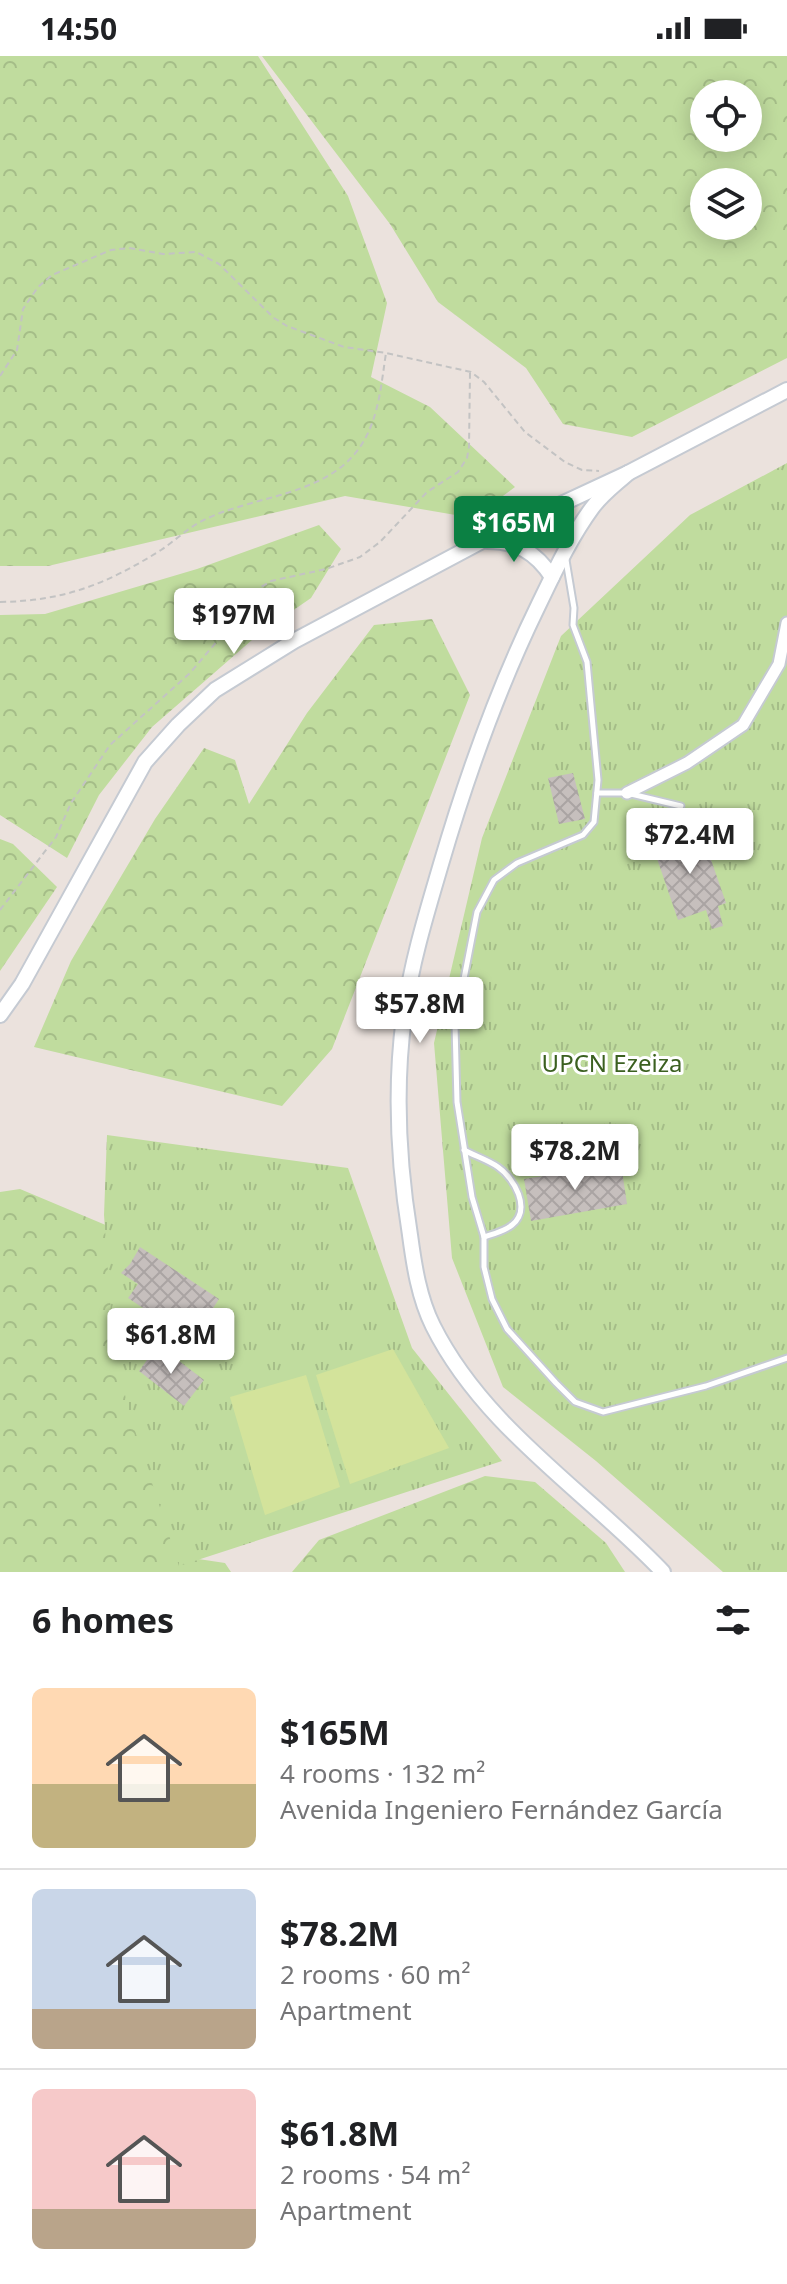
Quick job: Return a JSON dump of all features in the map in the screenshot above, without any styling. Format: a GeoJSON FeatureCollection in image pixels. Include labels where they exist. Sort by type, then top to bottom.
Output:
{"type":"FeatureCollection","features":[{"type":"Feature","properties":{"kind":"street"},"geometry":{"type":"LineString","coordinates":[[0,1015],[22,984],[145,762],[215,690],[294,641],[482,541],[628,473],[787,390]]}},
{"type":"Feature","properties":{"kind":"street"},"geometry":{"type":"LineString","coordinates":[[628,473],[594,505],[565,553],[494,700],[466,779],[416,950],[405,1009],[397,1088],[404,1197],[415,1271],[431,1323],[456,1367],[523,1442],[663,1572]]}},
{"type":"Feature","properties":{"kind":"street"},"geometry":{"type":"LineString","coordinates":[[482,541],[504,541],[525,548],[542,561],[552,577]]}},
{"type":"Feature","properties":{"kind":"street"},"geometry":{"type":"LineString","coordinates":[[627,793],[687,763],[743,725],[783,662],[787,623]]}},
{"type":"Feature","properties":{"kind":"lane"},"geometry":{"type":"LineString","coordinates":[[565,553],[574,608],[573,625],[587,662],[597,793],[594,822],[583,835],[517,863],[494,880],[477,912],[455,1025],[457,1102],[472,1197],[484,1237],[484,1267],[492,1299],[507,1329],[575,1402],[603,1412],[706,1386],[787,1358]]}},
{"type":"Feature","properties":{"kind":"lane"},"geometry":{"type":"LineString","coordinates":[[597,793],[627,793],[681,806]]}},
{"type":"Feature","properties":{"kind":"lane"},"geometry":{"type":"LineString","coordinates":[[464,1150],[499,1167],[515,1184],[521,1205],[519,1217],[513,1225],[484,1237]]}},
{"type":"Feature","properties":{"kind":"path"},"geometry":{"type":"LineString","coordinates":[[0,376],[17,350],[23,309],[38,287],[52,275],[111,250],[129,248],[163,254],[196,252],[208,256],[274,318],[287,326],[344,347],[471,372],[484,382],[525,432],[565,462],[582,470],[597,471]]}},
{"type":"Feature","properties":{"kind":"path"},"geometry":{"type":"LineString","coordinates":[[0,602],[19,602],[70,593],[111,580],[205,519],[297,490],[334,472],[359,448],[376,413],[386,353]]}},
{"type":"Feature","properties":{"kind":"path"},"geometry":{"type":"LineString","coordinates":[[0,910],[56,837],[71,803],[110,745],[190,673],[219,639],[248,595],[271,581],[326,569],[360,557],[380,542],[427,492],[458,472],[467,458],[469,447],[471,372]]}},
{"type":"Feature","properties":{"kind":"green space"},"geometry":{"type":"Polygon","coordinates":[[[0,56],[258,56],[348,196],[387,303],[371,377],[430,407],[515,487],[473,518],[345,496],[48,566],[0,566],[0,56]]]}},
{"type":"Feature","properties":{"kind":"green space"},"geometry":{"type":"Polygon","coordinates":[[[262,56],[787,56],[787,358],[632,437],[563,424],[526,368],[438,302],[390,224],[262,56]]]}},
{"type":"Feature","properties":{"kind":"green space","name":"UPCN Ezeiza"},"geometry":{"type":"Polygon","coordinates":[[[787,463],[787,1572],[723,1572],[596,1461],[503,1387],[452,1258],[434,1043],[482,838],[561,636],[690,515],[787,463]]]}},
{"type":"Feature","properties":{"kind":"green space"},"geometry":{"type":"Polygon","coordinates":[[[319,525],[341,549],[311,598],[259,634],[152,727],[99,795],[67,858],[0,815],[0,615],[45,614],[197,569],[319,525]]]}},
{"type":"Feature","properties":{"kind":"green space"},"geometry":{"type":"Polygon","coordinates":[[[432,619],[470,695],[332,1049],[282,1106],[34,1047],[71,961],[155,819],[204,748],[235,760],[249,804],[307,713],[374,625],[432,619]]]}},
{"type":"Feature","properties":{"kind":"green space"},"geometry":{"type":"Polygon","coordinates":[[[0,839],[13,844],[57,887],[0,971],[0,839]]]}},
{"type":"Feature","properties":{"kind":"green space"},"geometry":{"type":"Polygon","coordinates":[[[107,1135],[348,1168],[412,1348],[502,1461],[179,1566],[127,1406],[111,1313],[104,1215],[107,1135]]]}},
{"type":"Feature","properties":{"kind":"green space"},"geometry":{"type":"Polygon","coordinates":[[[20,1189],[108,1226],[185,1557],[225,1563],[231,1572],[0,1572],[0,1192],[20,1189]]]}},
{"type":"Feature","properties":{"kind":"green space"},"geometry":{"type":"Polygon","coordinates":[[[393,1349],[449,1448],[350,1484],[316,1375],[393,1349]]]}},
{"type":"Feature","properties":{"kind":"green space"},"geometry":{"type":"Polygon","coordinates":[[[306,1375],[340,1487],[265,1515],[230,1397],[306,1375]]]}},
{"type":"Feature","properties":{"kind":"green space"},"geometry":{"type":"Polygon","coordinates":[[[485,1476],[535,1482],[606,1543],[625,1572],[292,1572],[319,1540],[485,1476]]]}},
{"type":"Feature","properties":{"kind":"building"},"geometry":{"type":"Polygon","coordinates":[[[573,773],[585,819],[559,824],[548,778],[573,773]]]}},
{"type":"Feature","properties":{"kind":"building"},"geometry":{"type":"Polygon","coordinates":[[[700,828],[726,903],[718,906],[723,926],[712,929],[706,910],[678,920],[652,844],[700,828]]]}},
{"type":"Feature","properties":{"kind":"building"},"geometry":{"type":"Polygon","coordinates":[[[621,1164],[627,1204],[531,1221],[524,1179],[621,1164]]]}},
{"type":"Feature","properties":{"kind":"building"},"geometry":{"type":"Polygon","coordinates":[[[140,1247],[219,1299],[208,1316],[229,1331],[220,1347],[228,1352],[221,1360],[128,1298],[138,1284],[121,1273],[140,1247]]]}},
{"type":"Feature","properties":{"kind":"building"},"geometry":{"type":"Polygon","coordinates":[[[158,1345],[204,1380],[184,1406],[139,1371],[158,1345]]]}}]}
